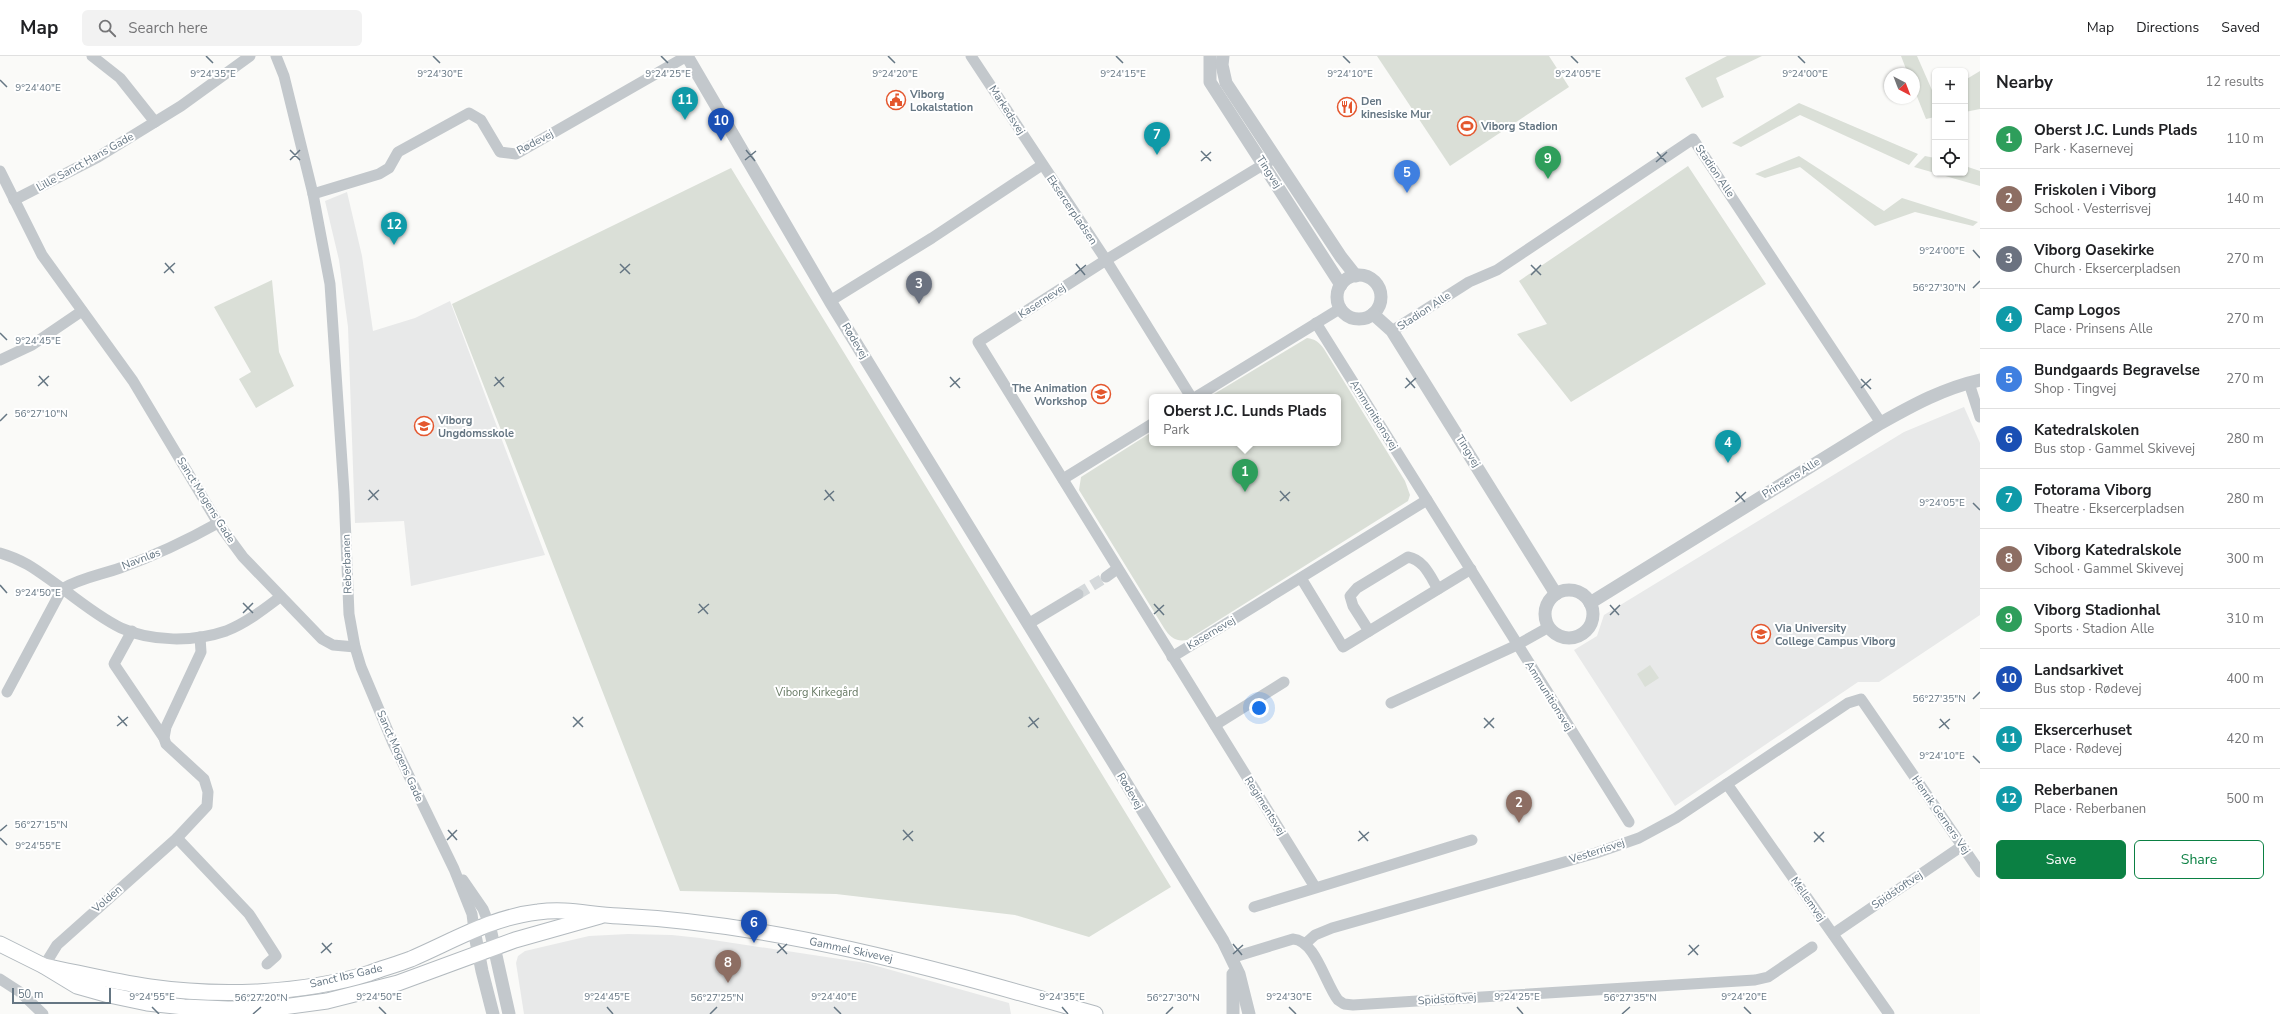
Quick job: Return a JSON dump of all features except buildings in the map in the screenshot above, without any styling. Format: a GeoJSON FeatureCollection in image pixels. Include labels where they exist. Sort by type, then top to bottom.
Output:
{"type":"FeatureCollection","features":[{"type":"Feature","properties":{"kind":"main road","name":"Gammel Skivevej"},"geometry":{"type":"LineString","coordinates":[[489,924],[506,918],[539,911],[574,910],[602,915],[666,920],[842,946],[922,966],[1095,1014]]}},
{"type":"Feature","properties":{"kind":"main road","name":"Gammel Skivevej"},"geometry":{"type":"LineString","coordinates":[[495,948],[546,930],[575,924],[602,915]]}},
{"type":"Feature","properties":{"kind":"main road","name":"Sanct Ibs Gade"},"geometry":{"type":"LineString","coordinates":[[44,966],[112,981],[184,991],[227,992],[269,990],[324,983],[366,974],[410,960],[489,924]]}},
{"type":"Feature","properties":{"kind":"main road","name":"Sanct Ibs Gade"},"geometry":{"type":"LineString","coordinates":[[0,944],[44,966],[77,986],[147,1003],[228,1009],[276,1008],[356,994],[398,983],[495,948]]}},
{"type":"Feature","properties":{"kind":"street"},"geometry":{"type":"LineString","coordinates":[[92,56],[120,78],[155,122]]}},
{"type":"Feature","properties":{"kind":"street","name":"Lille Sanct Hans Gade"},"geometry":{"type":"LineString","coordinates":[[14,200],[98,157],[155,122],[250,56]]}},
{"type":"Feature","properties":{"kind":"street","name":"Reberbanen"},"geometry":{"type":"LineString","coordinates":[[276,56],[284,76],[313,194],[330,284],[344,492],[349,614],[355,647]]}},
{"type":"Feature","properties":{"kind":"street","name":"Rødevej"},"geometry":{"type":"LineString","coordinates":[[313,194],[379,174],[389,168],[398,152],[469,113],[481,120],[500,152],[516,154],[687,56],[830,300],[1223,941],[1244,990],[1249,1014]]}},
{"type":"Feature","properties":{"kind":"street","name":"Markedsvej"},"geometry":{"type":"LineString","coordinates":[[972,56],[1042,165]]}},
{"type":"Feature","properties":{"kind":"street","name":"Tingvej"},"geometry":{"type":"LineString","coordinates":[[1210,56],[1210,82],[1356,276]]}},
{"type":"Feature","properties":{"kind":"street","name":"Tingvej"},"geometry":{"type":"LineString","coordinates":[[1223,56],[1222,66],[1226,83],[1269,161],[1341,285]]}},
{"type":"Feature","properties":{"kind":"street","name":"Stadion Alle"},"geometry":{"type":"LineString","coordinates":[[1392,331],[1470,282],[1497,270],[1693,138],[1882,423]]}},
{"type":"Feature","properties":{"kind":"street"},"geometry":{"type":"LineString","coordinates":[[1189,394],[1106,260],[1269,161]]}},
{"type":"Feature","properties":{"kind":"street","name":"Eksercerpladsen"},"geometry":{"type":"LineString","coordinates":[[830,300],[932,238],[1042,165],[1106,260]]}},
{"type":"Feature","properties":{"kind":"street","name":"Sanct Mogens Gade"},"geometry":{"type":"LineString","coordinates":[[0,171],[42,255],[133,381],[218,523],[243,557],[322,639],[333,645],[355,647],[361,667],[394,743],[454,869],[472,914],[474,930]]}},
{"type":"Feature","properties":{"kind":"street","name":"Kasernevej"},"geometry":{"type":"LineString","coordinates":[[1106,260],[978,342],[1063,479],[1117,570],[1172,657],[1426,500]]}},
{"type":"Feature","properties":{"kind":"street"},"geometry":{"type":"LineString","coordinates":[[1362,275],[1373,280],[1380,290],[1381,303],[1373,314],[1360,319],[1346,314],[1341,308],[1338,297],[1341,285],[1350,277],[1356,276],[1362,275]]}},
{"type":"Feature","properties":{"kind":"street"},"geometry":{"type":"LineString","coordinates":[[1201,394],[1341,308]]}},
{"type":"Feature","properties":{"kind":"street"},"geometry":{"type":"LineString","coordinates":[[0,360],[32,345],[82,311]]}},
{"type":"Feature","properties":{"kind":"street","name":"Tingvej"},"geometry":{"type":"LineString","coordinates":[[1373,314],[1392,331],[1556,594]]}},
{"type":"Feature","properties":{"kind":"street","name":"Ammunitionsvej"},"geometry":{"type":"LineString","coordinates":[[1316,323],[1629,822]]}},
{"type":"Feature","properties":{"kind":"street"},"geometry":{"type":"LineString","coordinates":[[1975,382],[1980,417]]}},
{"type":"Feature","properties":{"kind":"street","name":"Prinsens Alle"},"geometry":{"type":"LineString","coordinates":[[1590,603],[1882,423],[1928,398],[1975,382]]}},
{"type":"Feature","properties":{"kind":"street"},"geometry":{"type":"LineString","coordinates":[[1063,479],[1149,426]]}},
{"type":"Feature","properties":{"kind":"street","name":"Navnløs"},"geometry":{"type":"LineString","coordinates":[[62,589],[73,582],[121,568],[180,544],[218,523]]}},
{"type":"Feature","properties":{"kind":"street"},"geometry":{"type":"LineString","coordinates":[[0,553],[13,557],[38,569],[62,589],[121,628],[170,639],[200,637],[226,631],[257,615],[280,597]]}},
{"type":"Feature","properties":{"kind":"street"},"geometry":{"type":"LineString","coordinates":[[1369,631],[1353,606],[1350,596],[1357,588],[1408,557],[1416,558],[1421,563],[1438,589]]}},
{"type":"Feature","properties":{"kind":"street"},"geometry":{"type":"LineString","coordinates":[[1301,578],[1343,647],[1471,569]]}},
{"type":"Feature","properties":{"kind":"street"},"geometry":{"type":"LineString","coordinates":[[1106,577],[1117,570]]}},
{"type":"Feature","properties":{"kind":"street"},"geometry":{"type":"LineString","coordinates":[[7,692],[62,589]]}},
{"type":"Feature","properties":{"kind":"street"},"geometry":{"type":"LineString","coordinates":[[1562,591],[1575,591],[1581,594],[1590,603],[1592,618],[1590,624],[1581,634],[1567,638],[1554,632],[1549,627],[1545,612],[1546,605],[1556,594],[1562,591]]}},
{"type":"Feature","properties":{"kind":"street"},"geometry":{"type":"LineString","coordinates":[[1028,624],[1078,594]]}},
{"type":"Feature","properties":{"kind":"street"},"geometry":{"type":"LineString","coordinates":[[1391,703],[1517,645],[1549,627]]}},
{"type":"Feature","properties":{"kind":"street","name":"Volden"},"geometry":{"type":"LineString","coordinates":[[44,966],[57,945],[177,838],[206,806],[208,792],[204,779],[166,744],[164,738],[114,664],[132,631]]}},
{"type":"Feature","properties":{"kind":"street"},"geometry":{"type":"LineString","coordinates":[[164,738],[166,727],[201,652],[200,637]]}},
{"type":"Feature","properties":{"kind":"street","name":"Regimentsvej"},"geometry":{"type":"LineString","coordinates":[[1172,657],[1315,887]]}},
{"type":"Feature","properties":{"kind":"street"},"geometry":{"type":"LineString","coordinates":[[1215,725],[1284,682]]}},
{"type":"Feature","properties":{"kind":"street","name":"Vesterrisvej"},"geometry":{"type":"LineString","coordinates":[[1306,943],[1332,928],[1596,853],[1639,838],[1676,818],[1848,703],[1861,699]]}},
{"type":"Feature","properties":{"kind":"street","name":"Henrik Gerners Vej"},"geometry":{"type":"LineString","coordinates":[[1861,699],[1980,872]]}},
{"type":"Feature","properties":{"kind":"street","name":"Mellemvej"},"geometry":{"type":"LineString","coordinates":[[1728,784],[1889,1014]]}},
{"type":"Feature","properties":{"kind":"street"},"geometry":{"type":"LineString","coordinates":[[177,838],[249,914],[276,956],[267,964]]}},
{"type":"Feature","properties":{"kind":"street"},"geometry":{"type":"LineString","coordinates":[[1254,907],[1472,840]]}},
{"type":"Feature","properties":{"kind":"street","name":"Spidstoftvej"},"geometry":{"type":"LineString","coordinates":[[1833,934],[1962,846]]}},
{"type":"Feature","properties":{"kind":"street","name":"Sanct Mogens Gade"},"geometry":{"type":"LineString","coordinates":[[454,869],[483,909],[489,924]]}},
{"type":"Feature","properties":{"kind":"street"},"geometry":{"type":"LineString","coordinates":[[489,924],[509,1014]]}},
{"type":"Feature","properties":{"kind":"street"},"geometry":{"type":"LineString","coordinates":[[474,930],[493,1014]]}},
{"type":"Feature","properties":{"kind":"street"},"geometry":{"type":"LineString","coordinates":[[1231,958],[1293,939],[1300,939],[1306,943]]}},
{"type":"Feature","properties":{"kind":"street","name":"Spidstoftvej"},"geometry":{"type":"LineString","coordinates":[[1306,943],[1334,995],[1344,1004],[1353,1005],[1755,980],[1768,977],[1812,947]]}},
{"type":"Feature","properties":{"kind":"street","name":"Rødevej"},"geometry":{"type":"LineString","coordinates":[[1231,958],[1234,991],[1233,1014]]}},
{"type":"Feature","properties":{"kind":"street"},"geometry":{"type":"LineString","coordinates":[[0,980],[20,992],[43,1014]]}},
{"type":"Feature","properties":{"kind":"shaded area","name":"Viborg Ungdomsskole"},"geometry":{"type":"Polygon","coordinates":[[[347,192],[362,256],[373,331],[415,318],[450,301],[545,555],[411,586],[404,521],[355,523],[348,327],[339,260],[325,201],[347,192]]]}},
{"type":"Feature","properties":{"kind":"shaded area"},"geometry":{"type":"Polygon","coordinates":[[[1964,407],[1980,443],[1980,615],[1879,682],[1858,682],[1675,806],[1574,650],[1597,636],[1604,615],[1904,432],[1964,407]]]}},
{"type":"Feature","properties":{"kind":"shaded area"},"geometry":{"type":"Polygon","coordinates":[[[628,934],[672,935],[700,938],[866,963],[1009,1003],[1011,1014],[524,1014],[516,963],[518,956],[525,951],[589,936],[628,934]]]}},
{"type":"Feature","properties":{"kind":"green space","name":"Viborg Stadion"},"geometry":{"type":"Polygon","coordinates":[[[1377,56],[1549,56],[1569,87],[1450,166],[1377,56]]]}},
{"type":"Feature","properties":{"kind":"green space"},"geometry":{"type":"Polygon","coordinates":[[[1727,56],[1762,56],[1716,78],[1724,97],[1702,108],[1685,78],[1727,56]]]}},
{"type":"Feature","properties":{"kind":"green space"},"geometry":{"type":"Polygon","coordinates":[[[1901,56],[1917,56],[1932,90],[1932,118],[1926,119],[1920,104],[1920,68],[1906,68],[1901,56]]]}},
{"type":"Feature","properties":{"kind":"green space"},"geometry":{"type":"Polygon","coordinates":[[[1980,71],[1980,109],[1968,111],[1968,104],[1968,78],[1980,71]]]}},
{"type":"Feature","properties":{"kind":"green space"},"geometry":{"type":"Polygon","coordinates":[[[1799,103],[1918,154],[1909,165],[1800,115],[1741,147],[1732,143],[1799,103]]]}},
{"type":"Feature","properties":{"kind":"green space"},"geometry":{"type":"Polygon","coordinates":[[[1799,156],[1884,211],[1902,198],[1978,222],[1973,226],[1915,212],[1875,226],[1800,167],[1765,178],[1755,174],[1799,156]]]}},
{"type":"Feature","properties":{"kind":"green space"},"geometry":{"type":"Polygon","coordinates":[[[1925,156],[1932,157],[1932,172],[1914,167],[1925,156]]]}},
{"type":"Feature","properties":{"kind":"green space"},"geometry":{"type":"Polygon","coordinates":[[[1688,166],[1766,284],[1571,402],[1517,334],[1547,324],[1519,281],[1688,166]]]}},
{"type":"Feature","properties":{"kind":"green space"},"geometry":{"type":"Polygon","coordinates":[[[1968,167],[1980,171],[1980,186],[1945,176],[1968,176],[1968,167]]]}},
{"type":"Feature","properties":{"kind":"green space","name":"Viborg Kirkegård"},"geometry":{"type":"Polygon","coordinates":[[[731,168],[1171,887],[1089,937],[1015,915],[836,894],[680,891],[452,304],[731,168]]]}},
{"type":"Feature","properties":{"kind":"green space"},"geometry":{"type":"Polygon","coordinates":[[[272,280],[279,352],[294,386],[256,408],[239,379],[251,372],[214,307],[272,280]]]}},
{"type":"Feature","properties":{"kind":"green space"},"geometry":{"type":"Polygon","coordinates":[[[1307,338],[1317,341],[1324,349],[1405,481],[1410,495],[1408,501],[1187,640],[1179,640],[1168,634],[1164,628],[1079,490],[1081,477],[1149,434],[1149,446],[1341,446],[1341,394],[1214,394],[1307,338]]]}},
{"type":"Feature","properties":{"kind":"green space"},"geometry":{"type":"Polygon","coordinates":[[[1650,665],[1659,678],[1645,687],[1637,674],[1650,665]]]}},
{"type":"Feature","properties":{"kind":"tunnel"},"geometry":{"type":"LineString","coordinates":[[1078,594],[1106,577]]}},
{"type":"Feature","properties":{"kind":"place","name":"Viborg Lokalstation"},"geometry":{"type":"Point","coordinates":[896,100]}},
{"type":"Feature","properties":{"kind":"place","name":"Den kinesiske Mur"},"geometry":{"type":"Point","coordinates":[1347,107]}},
{"type":"Feature","properties":{"kind":"place","name":"Eksercerhuset"},"geometry":{"type":"Point","coordinates":[685,120]}},
{"type":"Feature","properties":{"kind":"place","name":"Viborg Stadion"},"geometry":{"type":"Point","coordinates":[1467,126]}},
{"type":"Feature","properties":{"kind":"place","name":"Landsarkivet"},"geometry":{"type":"Point","coordinates":[721,141]}},
{"type":"Feature","properties":{"kind":"place","name":"Fotorama Viborg"},"geometry":{"type":"Point","coordinates":[1157,155]}},
{"type":"Feature","properties":{"kind":"place","name":"Viborg Stadionhal"},"geometry":{"type":"Point","coordinates":[1548,179]}},
{"type":"Feature","properties":{"kind":"place","name":"Bundgaards Begravelse"},"geometry":{"type":"Point","coordinates":[1407,193]}},
{"type":"Feature","properties":{"kind":"place","name":"Reberbanen"},"geometry":{"type":"Point","coordinates":[394,245]}},
{"type":"Feature","properties":{"kind":"place","name":"Viborg Oasekirke"},"geometry":{"type":"Point","coordinates":[919,304]}},
{"type":"Feature","properties":{"kind":"place","name":"The Animation Workshop"},"geometry":{"type":"Point","coordinates":[1101,394]}},
{"type":"Feature","properties":{"kind":"place","name":"Viborg Ungdomsskole"},"geometry":{"type":"Point","coordinates":[424,426]}},
{"type":"Feature","properties":{"kind":"place","name":"Camp Logos"},"geometry":{"type":"Point","coordinates":[1728,463]}},
{"type":"Feature","properties":{"kind":"place","name":"Oberst J.C. Lunds Plads"},"geometry":{"type":"Point","coordinates":[1245,492]}},
{"type":"Feature","properties":{"kind":"place","name":"Via University College Campus Viborg"},"geometry":{"type":"Point","coordinates":[1761,634]}},
{"type":"Feature","properties":{"kind":"place","name":"Friskolen i Viborg"},"geometry":{"type":"Point","coordinates":[1519,823]}},
{"type":"Feature","properties":{"kind":"place","name":"Katedralskolen"},"geometry":{"type":"Point","coordinates":[754,943]}},
{"type":"Feature","properties":{"kind":"place","name":"Viborg Katedralskole"},"geometry":{"type":"Point","coordinates":[728,983]}}]}
